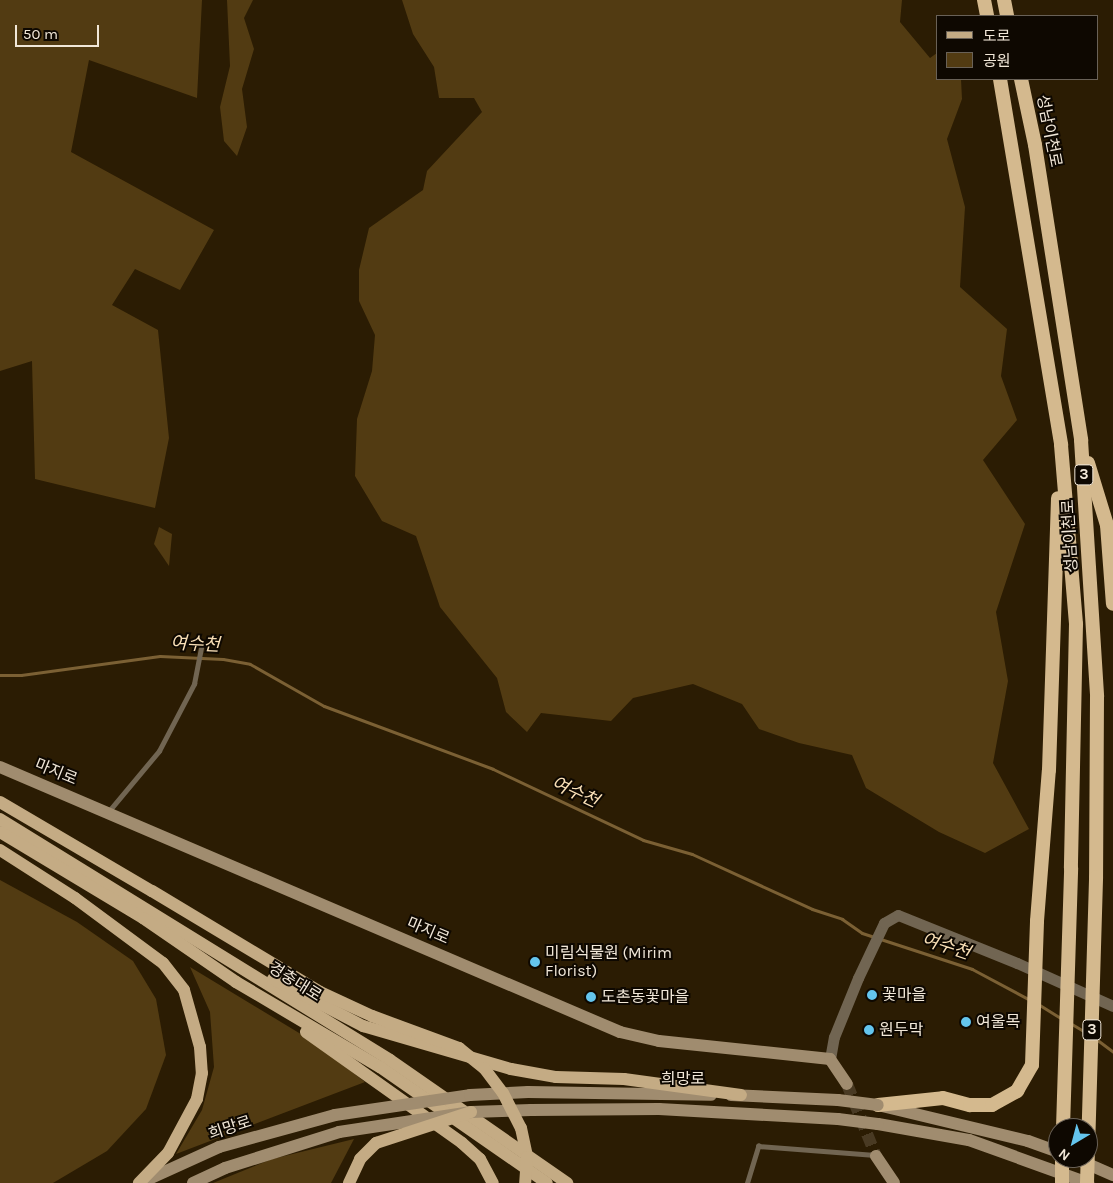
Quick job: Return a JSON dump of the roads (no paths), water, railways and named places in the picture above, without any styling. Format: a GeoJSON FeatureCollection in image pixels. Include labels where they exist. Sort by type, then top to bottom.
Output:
{"type":"FeatureCollection","features":[{"type":"Feature","properties":{"kind":"highway"},"geometry":{"type":"LineString","coordinates":[[984,0],[987,15]]}},
{"type":"Feature","properties":{"kind":"highway"},"geometry":{"type":"LineString","coordinates":[[1004,0],[1007,15]]}},
{"type":"Feature","properties":{"kind":"highway","name":"성남이천로"},"geometry":{"type":"LineString","coordinates":[[1000,80],[1061,445],[1076,624],[1063,1118]]}},
{"type":"Feature","properties":{"kind":"highway","name":"성남이천로"},"geometry":{"type":"LineString","coordinates":[[1021,80],[1035,145],[1081,440],[1097,697],[1096,877],[1088,1183]]}},
{"type":"Feature","properties":{"kind":"highway"},"geometry":{"type":"LineString","coordinates":[[1081,440],[1107,525],[1113,604]]}},
{"type":"Feature","properties":{"kind":"highway"},"geometry":{"type":"LineString","coordinates":[[878,1105],[943,1098],[970,1105],[992,1105],[1017,1091],[1032,1065],[1038,921],[1048,770],[1061,445]]}},
{"type":"Feature","properties":{"kind":"highway"},"geometry":{"type":"LineString","coordinates":[[1062,1168],[1062,1183]]}},
{"type":"Feature","properties":{"kind":"main road","name":"마지로"},"geometry":{"type":"LineString","coordinates":[[0,767],[109,811],[620,1032],[659,1041],[830,1059]]}},
{"type":"Feature","properties":{"kind":"main road"},"geometry":{"type":"LineString","coordinates":[[0,802],[320,992],[372,1016],[459,1048],[484,1068],[498,1087],[521,1128],[527,1157],[525,1183]]}},
{"type":"Feature","properties":{"kind":"main road","name":"경충대로"},"geometry":{"type":"LineString","coordinates":[[0,819],[162,917],[390,1060],[567,1183]]}},
{"type":"Feature","properties":{"kind":"main road","name":"경충대로"},"geometry":{"type":"LineString","coordinates":[[0,832],[143,918],[236,982],[380,1067],[547,1183]]}},
{"type":"Feature","properties":{"kind":"main road"},"geometry":{"type":"LineString","coordinates":[[0,850],[75,898],[163,963],[184,990],[200,1047],[202,1073],[197,1099],[168,1153],[139,1183]]}},
{"type":"Feature","properties":{"kind":"main road"},"geometry":{"type":"LineString","coordinates":[[162,917],[363,1026],[510,1069],[556,1077],[624,1079],[741,1095]]}},
{"type":"Feature","properties":{"kind":"main road"},"geometry":{"type":"LineString","coordinates":[[236,982],[462,1143],[480,1159],[493,1183]]}},
{"type":"Feature","properties":{"kind":"main road"},"geometry":{"type":"LineString","coordinates":[[830,1059],[847,1084]]}},
{"type":"Feature","properties":{"kind":"main road","name":"희망로"},"geometry":{"type":"LineString","coordinates":[[139,1183],[220,1147],[335,1115],[470,1095],[528,1092],[741,1095],[838,1100],[878,1105]]}},
{"type":"Feature","properties":{"kind":"main road"},"geometry":{"type":"LineString","coordinates":[[878,1105],[1028,1140],[1048,1148]]}},
{"type":"Feature","properties":{"kind":"main road","name":"희망로"},"geometry":{"type":"LineString","coordinates":[[193,1183],[225,1168],[339,1132],[471,1112],[659,1109],[838,1119],[878,1124],[969,1140],[1088,1183]]}},
{"type":"Feature","properties":{"kind":"main road"},"geometry":{"type":"LineString","coordinates":[[349,1183],[360,1159],[376,1143],[471,1112]]}},
{"type":"Feature","properties":{"kind":"main road"},"geometry":{"type":"LineString","coordinates":[[876,1156],[894,1183]]}},
{"type":"Feature","properties":{"kind":"main road"},"geometry":{"type":"LineString","coordinates":[[1097,1168],[1113,1175]]}},
{"type":"Feature","properties":{"kind":"street"},"geometry":{"type":"LineString","coordinates":[[830,1059],[834,1037],[858,978],[884,924],[898,915],[915,920],[1113,1006]]}},
{"type":"Feature","properties":{"kind":"lane"},"geometry":{"type":"LineString","coordinates":[[109,811],[159,751],[194,684],[200,650]]}},
{"type":"Feature","properties":{"kind":"lane"},"geometry":{"type":"LineString","coordinates":[[747,1183],[758,1146],[876,1156]]}},
{"type":"Feature","properties":{"kind":"waterway","name":"여수천"},"geometry":{"type":"LineString","coordinates":[[0,675],[21,675],[160,656],[223,659],[250,664],[324,706],[493,769],[643,840],[692,854],[812,909],[842,919],[862,933],[972,969],[1030,1000]]}},
{"type":"Feature","properties":{"kind":"waterway","name":"여수천"},"geometry":{"type":"LineString","coordinates":[[1038,1004],[1062,1019]]}},
{"type":"Feature","properties":{"kind":"waterway","name":"여수천"},"geometry":{"type":"LineString","coordinates":[[1070,1023],[1088,1034]]}},
{"type":"Feature","properties":{"kind":"waterway","name":"여수천"},"geometry":{"type":"LineString","coordinates":[[1096,1039],[1113,1052]]}},
{"type":"Feature","properties":{"kind":"tunnel"},"geometry":{"type":"LineString","coordinates":[[847,1084],[876,1156]]}},
{"type":"Feature","properties":{"kind":"place","name":"미림식물원 (Mirim Florist)"},"geometry":{"type":"Point","coordinates":[535,962]}},
{"type":"Feature","properties":{"kind":"place","name":"꽃마을"},"geometry":{"type":"Point","coordinates":[872,995]}},
{"type":"Feature","properties":{"kind":"place","name":"도촌동꽃마을"},"geometry":{"type":"Point","coordinates":[591,997]}},
{"type":"Feature","properties":{"kind":"place","name":"여울목"},"geometry":{"type":"Point","coordinates":[966,1022]}},
{"type":"Feature","properties":{"kind":"place","name":"원두막"},"geometry":{"type":"Point","coordinates":[869,1030]}}]}
